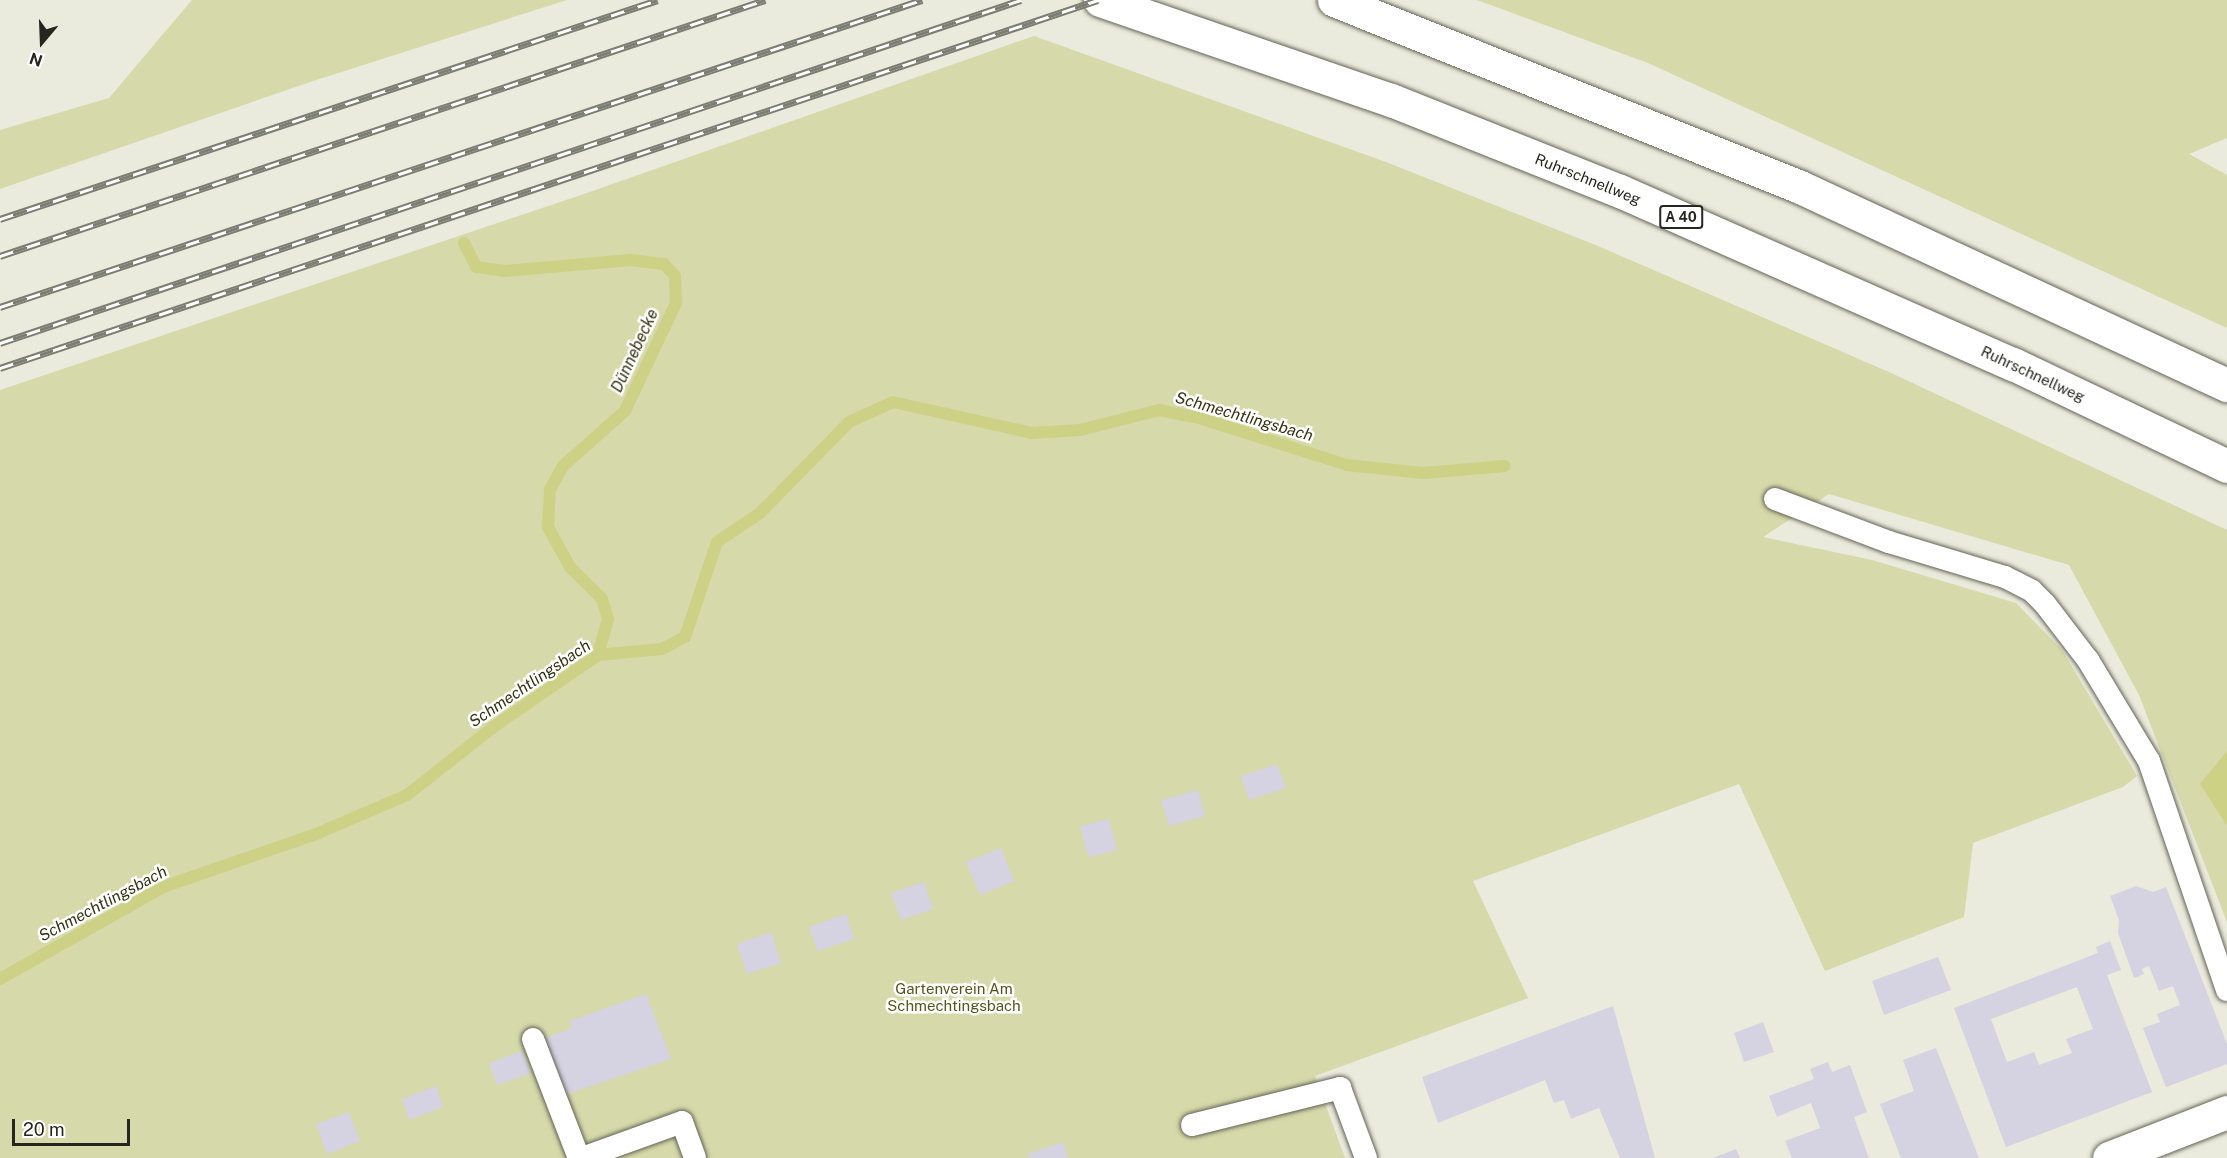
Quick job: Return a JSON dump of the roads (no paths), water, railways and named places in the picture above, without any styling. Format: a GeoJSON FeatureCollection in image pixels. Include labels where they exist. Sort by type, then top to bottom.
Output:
{"type":"FeatureCollection","features":[{"type":"Feature","properties":{"kind":"main road"},"geometry":{"type":"LineString","coordinates":[[1334,0],[1800,187],[2227,385]]}},
{"type":"Feature","properties":{"kind":"main road","name":"Ruhrschnellweg"},"geometry":{"type":"LineString","coordinates":[[1110,3],[1391,100],[1630,196],[2003,360],[2227,466]]}},
{"type":"Feature","properties":{"kind":"main road"},"geometry":{"type":"LineString","coordinates":[[2125,1155],[2227,1112]]}},
{"type":"Feature","properties":{"kind":"lane"},"geometry":{"type":"LineString","coordinates":[[1775,499],[1889,542],[2005,577],[2032,591],[2045,604],[2088,660],[2149,761],[2227,990]]}},
{"type":"Feature","properties":{"kind":"lane"},"geometry":{"type":"LineString","coordinates":[[533,1039],[580,1158],[682,1122],[695,1158]]}},
{"type":"Feature","properties":{"kind":"lane"},"geometry":{"type":"LineString","coordinates":[[1192,1125],[1340,1088],[1366,1158]]}},
{"type":"Feature","properties":{"kind":"waterway","name":"Dünnebecke"},"geometry":{"type":"LineString","coordinates":[[464,243],[476,267],[504,271],[631,260],[664,264],[675,276],[676,303],[625,411],[563,466],[550,489],[548,527],[570,567],[602,599],[608,619],[598,655]]}},
{"type":"Feature","properties":{"kind":"waterway","name":"Schmechtlingsbach"},"geometry":{"type":"LineString","coordinates":[[0,979],[163,887],[316,834],[407,795],[492,728],[598,655],[662,649],[685,637],[717,542],[760,513],[849,422],[893,402],[1032,433],[1080,430],[1159,410],[1199,418],[1347,465],[1423,473],[1505,466]]}},
{"type":"Feature","properties":{"kind":"railway"},"geometry":{"type":"LineString","coordinates":[[0,219],[658,0]]}},
{"type":"Feature","properties":{"kind":"railway"},"geometry":{"type":"LineString","coordinates":[[0,256],[765,0]]}},
{"type":"Feature","properties":{"kind":"railway"},"geometry":{"type":"LineString","coordinates":[[0,307],[922,0]]}},
{"type":"Feature","properties":{"kind":"railway"},"geometry":{"type":"LineString","coordinates":[[0,343],[1021,0]]}},
{"type":"Feature","properties":{"kind":"railway"},"geometry":{"type":"LineString","coordinates":[[0,368],[1098,0]]}},
{"type":"Feature","properties":{"kind":"park label","name":"Gartenverein Am Schmechtingsbach"},"geometry":{"type":"Point","coordinates":[954,996]}}]}
